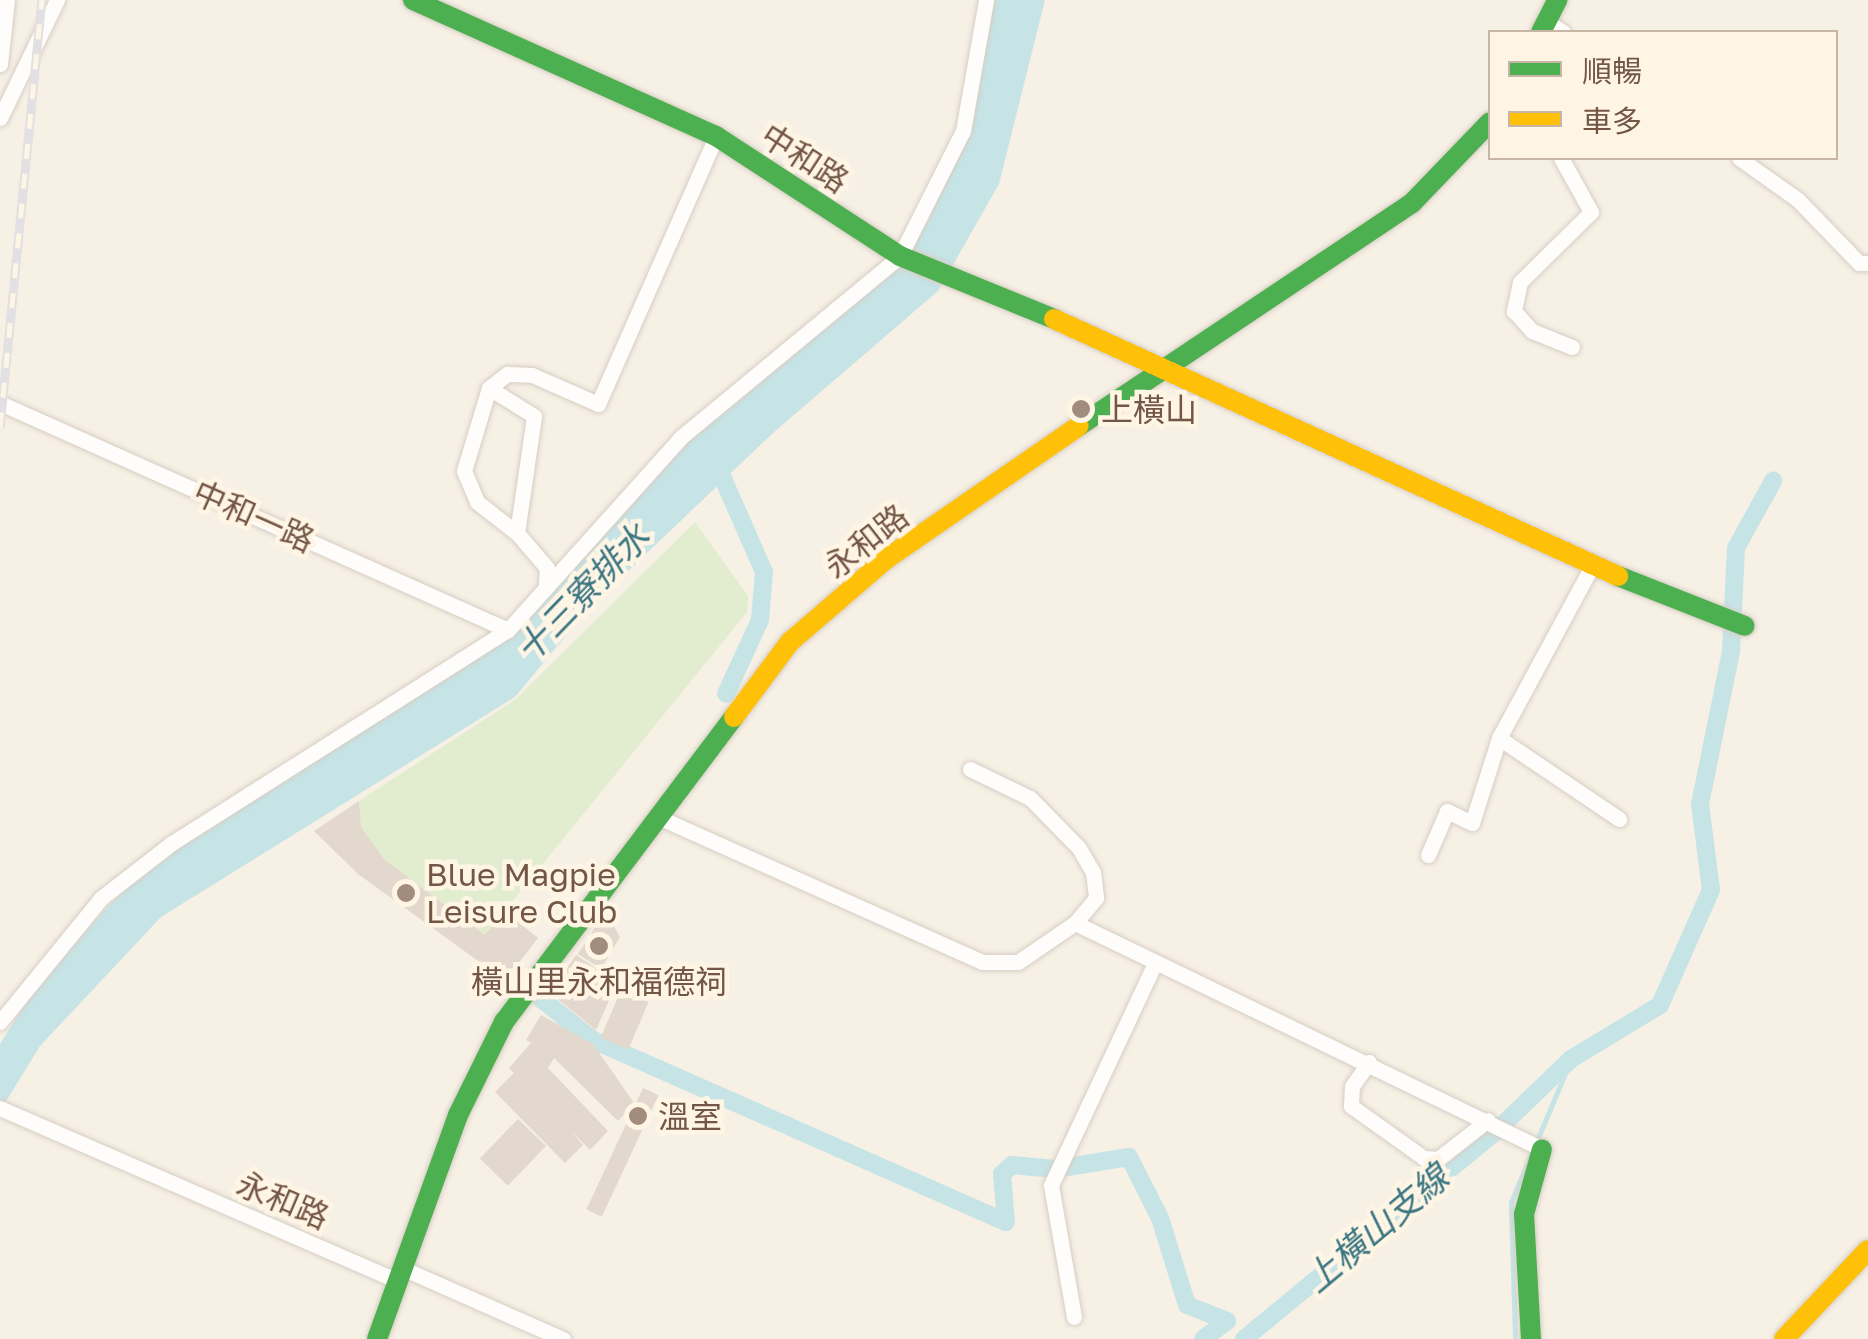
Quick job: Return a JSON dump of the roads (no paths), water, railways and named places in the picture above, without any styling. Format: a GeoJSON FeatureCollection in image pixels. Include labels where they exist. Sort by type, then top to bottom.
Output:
{"type":"FeatureCollection","features":[{"type":"Feature","properties":{"kind":"street"},"geometry":{"type":"LineString","coordinates":[[0,64],[7,0]]}},
{"type":"Feature","properties":{"kind":"street"},"geometry":{"type":"LineString","coordinates":[[0,118],[58,0]]}},
{"type":"Feature","properties":{"kind":"street","name":"中和路"},"geometry":{"type":"LineString","coordinates":[[413,0],[716,136],[903,257],[1163,368]]}},
{"type":"Feature","properties":{"kind":"street"},"geometry":{"type":"LineString","coordinates":[[0,1022],[100,898],[188,832],[508,630],[680,438],[903,257],[964,131],[986,0]]}},
{"type":"Feature","properties":{"kind":"street"},"geometry":{"type":"LineString","coordinates":[[1550,29],[1557,0]]}},
{"type":"Feature","properties":{"kind":"street","name":"永和路"},"geometry":{"type":"LineString","coordinates":[[378,1339],[458,1116],[504,1022],[790,642],[886,559],[1412,203],[1488,124]]}},
{"type":"Feature","properties":{"kind":"street"},"geometry":{"type":"LineString","coordinates":[[546,585],[547,568],[517,533],[478,502],[464,471],[489,388],[506,374],[532,375],[598,404],[716,136]]}},
{"type":"Feature","properties":{"kind":"street"},"geometry":{"type":"LineString","coordinates":[[1562,160],[1591,212],[1520,282],[1514,312],[1532,331],[1572,347]]}},
{"type":"Feature","properties":{"kind":"street"},"geometry":{"type":"LineString","coordinates":[[1741,160],[1798,200],[1859,263],[1868,263]]}},
{"type":"Feature","properties":{"kind":"street"},"geometry":{"type":"LineString","coordinates":[[1163,368],[1592,566],[1745,626]]}},
{"type":"Feature","properties":{"kind":"street"},"geometry":{"type":"LineString","coordinates":[[489,388],[534,416],[517,533]]}},
{"type":"Feature","properties":{"kind":"street","name":"中和一路"},"geometry":{"type":"LineString","coordinates":[[0,403],[508,630]]}},
{"type":"Feature","properties":{"kind":"street"},"geometry":{"type":"LineString","coordinates":[[1428,855],[1447,811],[1472,822],[1499,738],[1592,566]]}},
{"type":"Feature","properties":{"kind":"street"},"geometry":{"type":"LineString","coordinates":[[1499,738],[1619,818]]}},
{"type":"Feature","properties":{"kind":"street"},"geometry":{"type":"LineString","coordinates":[[658,818],[982,962],[1018,962],[1075,923],[1096,898],[1093,872],[1079,848],[1030,798],[970,769]]}},
{"type":"Feature","properties":{"kind":"street"},"geometry":{"type":"LineString","coordinates":[[1075,923],[1154,965],[1369,1062],[1542,1149],[1524,1214],[1530,1339]]}},
{"type":"Feature","properties":{"kind":"street"},"geometry":{"type":"LineString","coordinates":[[1074,1317],[1051,1185],[1154,965]]}},
{"type":"Feature","properties":{"kind":"street"},"geometry":{"type":"LineString","coordinates":[[1369,1062],[1352,1086],[1351,1106],[1424,1158],[1438,1158],[1492,1122]]}},
{"type":"Feature","properties":{"kind":"street","name":"永和路"},"geometry":{"type":"LineString","coordinates":[[0,1108],[144,1172],[563,1339]]}},
{"type":"Feature","properties":{"kind":"street"},"geometry":{"type":"LineString","coordinates":[[1784,1339],[1868,1250]]}},
{"type":"Feature","properties":{"kind":"water","name":"十三寮排水"},"geometry":{"type":"Polygon","coordinates":[[[992,0],[1045,0],[999,184],[938,291],[773,433],[587,610],[515,697],[161,917],[40,1046],[0,1111],[0,1044],[36,987],[112,902],[175,847],[512,634],[683,442],[898,269],[928,221],[969,131],[992,0]]]}},
{"type":"Feature","properties":{"kind":"waterway"},"geometry":{"type":"LineString","coordinates":[[714,458],[764,572],[760,620],[726,694]]}},
{"type":"Feature","properties":{"kind":"waterway","name":"上橫山支線"},"geometry":{"type":"LineString","coordinates":[[1244,1339],[1493,1134],[1571,1059],[1660,1005],[1711,890],[1700,804],[1731,651],[1736,548],[1773,481]]}},
{"type":"Feature","properties":{"kind":"waterway"},"geometry":{"type":"LineString","coordinates":[[540,998],[593,1040],[1006,1222],[1002,1174],[1012,1165],[1055,1169],[1129,1157],[1160,1218],[1187,1305],[1227,1321],[1203,1339]]}},
{"type":"Feature","properties":{"kind":"waterway"},"geometry":{"type":"LineString","coordinates":[[1515,1339],[1511,1202],[1571,1059]]}},
{"type":"Feature","properties":{"kind":"railway"},"geometry":{"type":"LineString","coordinates":[[0,427],[42,0]]}},
{"type":"Feature","properties":{"kind":"place","name":"上橫山"},"geometry":{"type":"Point","coordinates":[1081,409]}},
{"type":"Feature","properties":{"kind":"place","name":"Blue Magpie Leisure Club"},"geometry":{"type":"Point","coordinates":[406,893]}},
{"type":"Feature","properties":{"kind":"place","name":"橫山里永和福德祠"},"geometry":{"type":"Point","coordinates":[599,946]}},
{"type":"Feature","properties":{"kind":"place","name":"溫室"},"geometry":{"type":"Point","coordinates":[638,1116]}}]}
